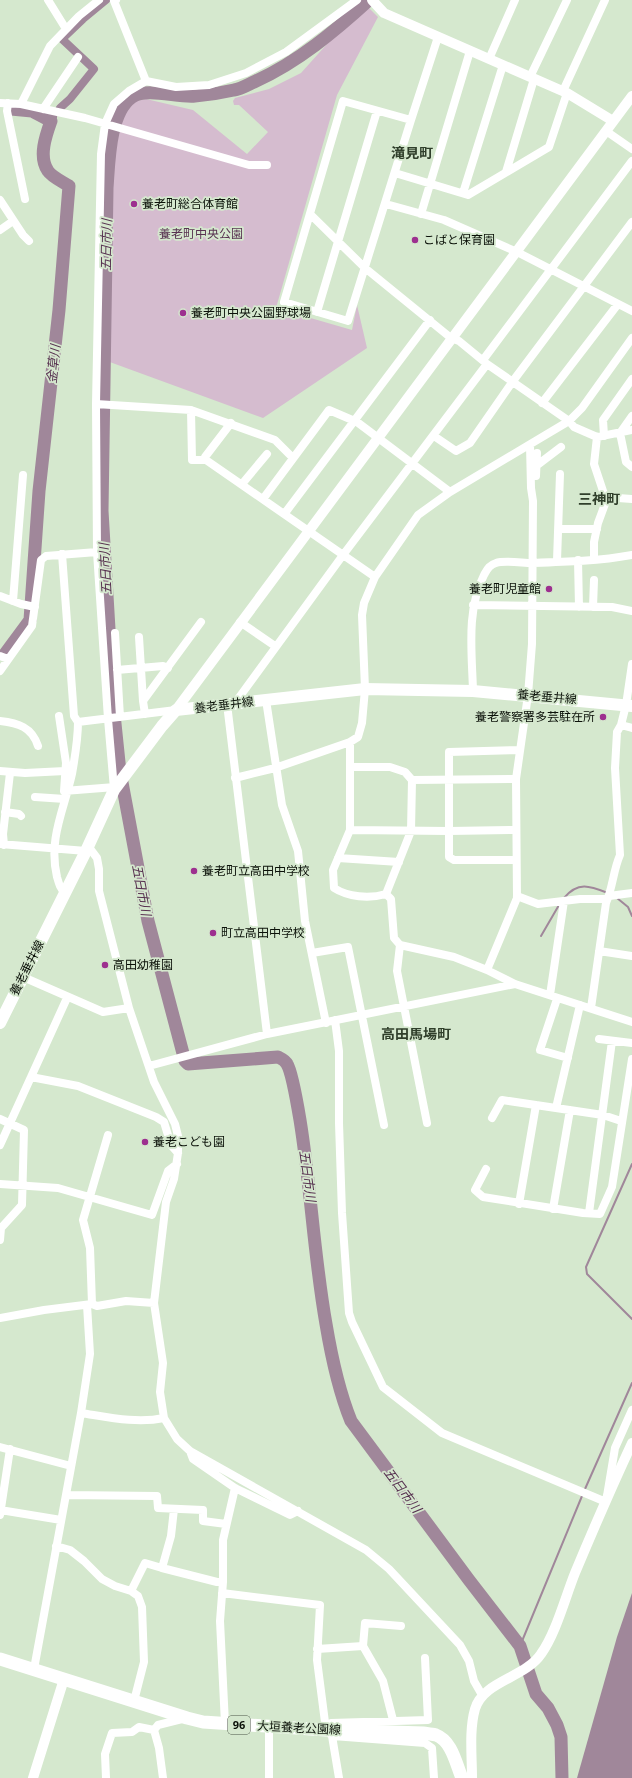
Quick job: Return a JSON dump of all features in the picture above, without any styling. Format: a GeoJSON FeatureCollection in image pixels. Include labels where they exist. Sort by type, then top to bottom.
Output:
{"type":"FeatureCollection","features":[{"type":"Feature","properties":{"kind":"main road","name":"養老垂井線"},"geometry":{"type":"LineString","coordinates":[[1,1018],[87,849],[116,786],[176,710],[365,689],[528,695],[629,705]]}},
{"type":"Feature","properties":{"kind":"main road","name":"大垣養老公園線"},"geometry":{"type":"LineString","coordinates":[[0,1659],[134,1702],[203,1722],[269,1727],[329,1734],[424,1733],[436,1735],[445,1741],[451,1750],[462,1778]]}},
{"type":"Feature","properties":{"kind":"street"},"geometry":{"type":"LineString","coordinates":[[48,0],[66,29]]}},
{"type":"Feature","properties":{"kind":"street"},"geometry":{"type":"LineString","coordinates":[[21,104],[50,46],[66,29],[99,0]]}},
{"type":"Feature","properties":{"kind":"street"},"geometry":{"type":"LineString","coordinates":[[116,0],[114,1],[146,81]]}},
{"type":"Feature","properties":{"kind":"street"},"geometry":{"type":"LineString","coordinates":[[35,797],[66,795],[116,786],[108,719],[97,552],[96,404],[101,154],[105,124],[114,104],[129,91],[146,81],[176,87],[209,85],[246,73],[286,52],[357,0]]}},
{"type":"Feature","properties":{"kind":"street"},"geometry":{"type":"LineString","coordinates":[[372,0],[384,13],[565,92],[613,121]]}},
{"type":"Feature","properties":{"kind":"street"},"geometry":{"type":"LineString","coordinates":[[489,59],[514,0]]}},
{"type":"Feature","properties":{"kind":"street"},"geometry":{"type":"LineString","coordinates":[[506,172],[532,78],[567,0]]}},
{"type":"Feature","properties":{"kind":"street"},"geometry":{"type":"LineString","coordinates":[[395,174],[468,195],[549,147],[565,92],[605,0]]}},
{"type":"Feature","properties":{"kind":"street"},"geometry":{"type":"LineString","coordinates":[[411,120],[343,101],[284,302],[348,321],[438,37]]}},
{"type":"Feature","properties":{"kind":"street"},"geometry":{"type":"LineString","coordinates":[[420,214],[470,51]]}},
{"type":"Feature","properties":{"kind":"street"},"geometry":{"type":"LineString","coordinates":[[43,109],[78,57]]}},
{"type":"Feature","properties":{"kind":"street"},"geometry":{"type":"LineString","coordinates":[[463,193],[503,65]]}},
{"type":"Feature","properties":{"kind":"street"},"geometry":{"type":"LineString","coordinates":[[78,722],[176,710],[308,530],[632,96]]}},
{"type":"Feature","properties":{"kind":"street"},"geometry":{"type":"LineString","coordinates":[[25,199],[8,111],[4,103],[21,104],[86,118],[249,165],[267,165]]}},
{"type":"Feature","properties":{"kind":"street"},"geometry":{"type":"LineString","coordinates":[[316,312],[377,111]]}},
{"type":"Feature","properties":{"kind":"street"},"geometry":{"type":"LineString","coordinates":[[606,131],[632,149]]}},
{"type":"Feature","properties":{"kind":"street"},"geometry":{"type":"LineString","coordinates":[[268,1034],[235,778],[231,704],[434,436],[551,270],[632,161]]}},
{"type":"Feature","properties":{"kind":"street"},"geometry":{"type":"LineString","coordinates":[[0,200],[13,221],[29,241]]}},
{"type":"Feature","properties":{"kind":"street"},"geometry":{"type":"LineString","coordinates":[[386,204],[444,220],[516,252],[632,311]]}},
{"type":"Feature","properties":{"kind":"street"},"geometry":{"type":"LineString","coordinates":[[310,214],[365,268],[451,338],[459,341],[485,362],[569,421],[574,428],[601,437],[632,430]]}},
{"type":"Feature","properties":{"kind":"street"},"geometry":{"type":"LineString","coordinates":[[0,230],[13,221]]}},
{"type":"Feature","properties":{"kind":"street"},"geometry":{"type":"LineString","coordinates":[[434,436],[456,451],[470,443],[513,381],[632,222]]}},
{"type":"Feature","properties":{"kind":"street"},"geometry":{"type":"LineString","coordinates":[[542,403],[618,304]]}},
{"type":"Feature","properties":{"kind":"street"},"geometry":{"type":"LineString","coordinates":[[284,513],[430,320]]}},
{"type":"Feature","properties":{"kind":"street"},"geometry":{"type":"LineString","coordinates":[[235,778],[275,768],[350,742],[358,737],[362,723],[365,689],[362,615],[364,603],[375,577],[418,515],[450,492],[569,421],[582,408],[632,338]]}},
{"type":"Feature","properties":{"kind":"street"},"geometry":{"type":"LineString","coordinates":[[594,559],[597,530],[605,504],[594,464],[601,437],[603,420],[632,379]]}},
{"type":"Feature","properties":{"kind":"street"},"geometry":{"type":"LineString","coordinates":[[96,404],[191,410],[232,423],[275,440],[293,458]]}},
{"type":"Feature","properties":{"kind":"street"},"geometry":{"type":"LineString","coordinates":[[191,410],[192,460],[205,460],[242,484],[375,577]]}},
{"type":"Feature","properties":{"kind":"street"},"geometry":{"type":"LineString","coordinates":[[263,499],[329,410],[354,420],[378,436],[450,492]]}},
{"type":"Feature","properties":{"kind":"street"},"geometry":{"type":"LineString","coordinates":[[632,416],[620,432],[626,462],[632,467]]}},
{"type":"Feature","properties":{"kind":"street"},"geometry":{"type":"LineString","coordinates":[[205,460],[205,457],[232,423]]}},
{"type":"Feature","properties":{"kind":"street"},"geometry":{"type":"LineString","coordinates":[[487,970],[517,896],[515,830],[516,779],[528,695],[532,644],[533,501],[530,445]]}},
{"type":"Feature","properties":{"kind":"street"},"geometry":{"type":"LineString","coordinates":[[536,466],[561,447]]}},
{"type":"Feature","properties":{"kind":"street"},"geometry":{"type":"LineString","coordinates":[[532,494],[535,490],[537,453]]}},
{"type":"Feature","properties":{"kind":"street"},"geometry":{"type":"LineString","coordinates":[[242,484],[267,454]]}},
{"type":"Feature","properties":{"kind":"street"},"geometry":{"type":"LineString","coordinates":[[557,562],[560,474]]}},
{"type":"Feature","properties":{"kind":"street"},"geometry":{"type":"LineString","coordinates":[[13,601],[23,475]]}},
{"type":"Feature","properties":{"kind":"street"},"geometry":{"type":"LineString","coordinates":[[604,497],[632,499]]}},
{"type":"Feature","properties":{"kind":"street"},"geometry":{"type":"LineString","coordinates":[[558,529],[597,530]]}},
{"type":"Feature","properties":{"kind":"street"},"geometry":{"type":"LineString","coordinates":[[0,671],[32,626],[32,606],[41,560],[46,556],[97,552]]}},
{"type":"Feature","properties":{"kind":"street"},"geometry":{"type":"LineString","coordinates":[[62,554],[74,716],[78,722],[75,755],[54,848],[54,862],[61,889],[65,893]]}},
{"type":"Feature","properties":{"kind":"street"},"geometry":{"type":"LineString","coordinates":[[474,692],[472,643],[473,605],[477,588],[489,567],[497,562],[557,562],[632,555]]}},
{"type":"Feature","properties":{"kind":"street"},"geometry":{"type":"LineString","coordinates":[[578,560],[579,607]]}},
{"type":"Feature","properties":{"kind":"street"},"geometry":{"type":"LineString","coordinates":[[593,607],[594,580]]}},
{"type":"Feature","properties":{"kind":"street"},"geometry":{"type":"LineString","coordinates":[[0,596],[32,606]]}},
{"type":"Feature","properties":{"kind":"street"},"geometry":{"type":"LineString","coordinates":[[473,605],[612,607],[632,611]]}},
{"type":"Feature","properties":{"kind":"street"},"geometry":{"type":"LineString","coordinates":[[143,701],[201,622]]}},
{"type":"Feature","properties":{"kind":"street"},"geometry":{"type":"LineString","coordinates":[[240,622],[275,646]]}},
{"type":"Feature","properties":{"kind":"street"},"geometry":{"type":"LineString","coordinates":[[114,633],[120,717]]}},
{"type":"Feature","properties":{"kind":"street"},"geometry":{"type":"LineString","coordinates":[[139,637],[145,714]]}},
{"type":"Feature","properties":{"kind":"street"},"geometry":{"type":"LineString","coordinates":[[0,656],[8,659]]}},
{"type":"Feature","properties":{"kind":"street"},"geometry":{"type":"LineString","coordinates":[[591,1008],[608,898],[616,864],[620,855],[615,768],[617,732],[629,705],[632,664]]}},
{"type":"Feature","properties":{"kind":"street"},"geometry":{"type":"LineString","coordinates":[[117,670],[163,666],[168,668]]}},
{"type":"Feature","properties":{"kind":"street"},"geometry":{"type":"LineString","coordinates":[[266,700],[275,768],[282,805],[298,851],[305,920],[326,1022]]}},
{"type":"Feature","properties":{"kind":"street"},"geometry":{"type":"LineString","coordinates":[[58,716],[64,744],[66,771],[64,791],[66,795]]}},
{"type":"Feature","properties":{"kind":"street"},"geometry":{"type":"LineString","coordinates":[[0,721],[14,723],[27,729],[38,746]]}},
{"type":"Feature","properties":{"kind":"street"},"geometry":{"type":"LineString","coordinates":[[621,725],[632,728]]}},
{"type":"Feature","properties":{"kind":"street"},"geometry":{"type":"LineString","coordinates":[[350,742],[350,830],[333,870],[334,888],[343,893],[376,897],[386,894]]}},
{"type":"Feature","properties":{"kind":"street"},"geometry":{"type":"LineString","coordinates":[[516,860],[454,860],[450,857],[448,779],[449,752],[520,750]]}},
{"type":"Feature","properties":{"kind":"street"},"geometry":{"type":"LineString","coordinates":[[350,767],[390,767],[405,772],[412,780],[411,831],[386,894]]}},
{"type":"Feature","properties":{"kind":"street"},"geometry":{"type":"LineString","coordinates":[[0,771],[10,773],[66,771]]}},
{"type":"Feature","properties":{"kind":"street"},"geometry":{"type":"LineString","coordinates":[[10,773],[3,811],[2,844],[87,849],[97,858],[99,869],[99,891],[129,1008],[154,1082],[175,1124],[178,1136],[177,1164],[174,1179],[166,1202],[154,1303],[164,1362],[160,1392],[164,1418],[177,1439],[190,1451],[366,1550],[389,1569],[460,1645],[469,1661],[474,1681],[482,1695]]}},
{"type":"Feature","properties":{"kind":"street"},"geometry":{"type":"LineString","coordinates":[[412,780],[516,779]]}},
{"type":"Feature","properties":{"kind":"street"},"geometry":{"type":"LineString","coordinates":[[3,811],[19,814],[21,816]]}},
{"type":"Feature","properties":{"kind":"street"},"geometry":{"type":"LineString","coordinates":[[350,830],[515,830]]}},
{"type":"Feature","properties":{"kind":"street"},"geometry":{"type":"LineString","coordinates":[[338,858],[399,862]]}},
{"type":"Feature","properties":{"kind":"street"},"geometry":{"type":"LineString","coordinates":[[517,896],[538,904],[580,899],[608,898],[632,893]]}},
{"type":"Feature","properties":{"kind":"street"},"geometry":{"type":"LineString","coordinates":[[386,894],[391,899],[394,938],[400,946],[454,957],[487,970],[515,984],[632,1022]]}},
{"type":"Feature","properties":{"kind":"street"},"geometry":{"type":"LineString","coordinates":[[564,901],[554,997],[540,1050],[568,1058]]}},
{"type":"Feature","properties":{"kind":"street"},"geometry":{"type":"LineString","coordinates":[[400,946],[397,971],[427,1123]]}},
{"type":"Feature","properties":{"kind":"street"},"geometry":{"type":"LineString","coordinates":[[312,953],[348,947],[363,1014],[384,1125]]}},
{"type":"Feature","properties":{"kind":"street"},"geometry":{"type":"LineString","coordinates":[[599,951],[632,956]]}},
{"type":"Feature","properties":{"kind":"street"},"geometry":{"type":"LineString","coordinates":[[23,977],[67,998],[103,1012],[129,1008]]}},
{"type":"Feature","properties":{"kind":"street"},"geometry":{"type":"LineString","coordinates":[[149,1066],[268,1034],[515,984]]}},
{"type":"Feature","properties":{"kind":"street"},"geometry":{"type":"LineString","coordinates":[[0,1145],[67,998]]}},
{"type":"Feature","properties":{"kind":"street"},"geometry":{"type":"LineString","coordinates":[[556,1108],[580,1005]]}},
{"type":"Feature","properties":{"kind":"street"},"geometry":{"type":"LineString","coordinates":[[335,1020],[339,1051],[339,1123],[349,1313],[379,1380],[391,1394],[442,1433],[606,1502]]}},
{"type":"Feature","properties":{"kind":"street"},"geometry":{"type":"LineString","coordinates":[[599,1039],[632,1043]]}},
{"type":"Feature","properties":{"kind":"street"},"geometry":{"type":"LineString","coordinates":[[589,1213],[612,1041]]}},
{"type":"Feature","properties":{"kind":"street"},"geometry":{"type":"LineString","coordinates":[[486,1169],[475,1190],[483,1197],[553,1209],[600,1214],[612,1187],[621,1120],[632,1059]]}},
{"type":"Feature","properties":{"kind":"street"},"geometry":{"type":"LineString","coordinates":[[31,1077],[78,1086],[156,1117],[164,1122],[171,1145],[178,1153]]}},
{"type":"Feature","properties":{"kind":"street"},"geometry":{"type":"LineString","coordinates":[[492,1118],[502,1100],[603,1115],[621,1120]]}},
{"type":"Feature","properties":{"kind":"street"},"geometry":{"type":"LineString","coordinates":[[519,1204],[536,1105]]}},
{"type":"Feature","properties":{"kind":"street"},"geometry":{"type":"LineString","coordinates":[[553,1209],[570,1110]]}},
{"type":"Feature","properties":{"kind":"street"},"geometry":{"type":"LineString","coordinates":[[0,1119],[24,1130],[22,1205],[1,1228],[0,1240]]}},
{"type":"Feature","properties":{"kind":"street"},"geometry":{"type":"LineString","coordinates":[[34,1669],[81,1413],[90,1354],[90,1248],[83,1220],[108,1135]]}},
{"type":"Feature","properties":{"kind":"street"},"geometry":{"type":"LineString","coordinates":[[0,1184],[58,1188],[152,1216],[168,1171],[177,1164]]}},
{"type":"Feature","properties":{"kind":"street"},"geometry":{"type":"LineString","coordinates":[[0,1318],[90,1304],[97,1306],[126,1301],[154,1303]]}},
{"type":"Feature","properties":{"kind":"street"},"geometry":{"type":"LineString","coordinates":[[606,1502],[615,1448],[632,1410]]}},
{"type":"Feature","properties":{"kind":"street"},"geometry":{"type":"LineString","coordinates":[[81,1413],[145,1420],[164,1418]]}},
{"type":"Feature","properties":{"kind":"street"},"geometry":{"type":"LineString","coordinates":[[472,1778],[472,1725],[475,1708],[482,1695],[495,1686],[523,1672],[533,1664],[547,1645],[576,1572],[632,1443]]}},
{"type":"Feature","properties":{"kind":"street"},"geometry":{"type":"LineString","coordinates":[[0,1447],[71,1466]]}},
{"type":"Feature","properties":{"kind":"street"},"geometry":{"type":"LineString","coordinates":[[10,1449],[0,1512],[61,1520]]}},
{"type":"Feature","properties":{"kind":"street"},"geometry":{"type":"LineString","coordinates":[[190,1451],[193,1459],[235,1488],[290,1515],[298,1511]]}},
{"type":"Feature","properties":{"kind":"street"},"geometry":{"type":"LineString","coordinates":[[225,1724],[220,1621],[223,1582],[223,1540],[235,1488]]}},
{"type":"Feature","properties":{"kind":"street"},"geometry":{"type":"LineString","coordinates":[[66,1495],[156,1496],[158,1508],[203,1510],[203,1521],[226,1524]]}},
{"type":"Feature","properties":{"kind":"street"},"geometry":{"type":"LineString","coordinates":[[162,1568],[171,1536],[174,1509]]}},
{"type":"Feature","properties":{"kind":"street"},"geometry":{"type":"LineString","coordinates":[[56,1546],[70,1550],[84,1561],[102,1579],[115,1586],[132,1591],[138,1596],[142,1607],[145,1641],[143,1674],[134,1702]]}},
{"type":"Feature","properties":{"kind":"street"},"geometry":{"type":"LineString","coordinates":[[132,1591],[145,1563],[217,1582],[223,1582]]}},
{"type":"Feature","properties":{"kind":"street"},"geometry":{"type":"LineString","coordinates":[[222,1593],[320,1605],[317,1660],[338,1778]]}},
{"type":"Feature","properties":{"kind":"street"},"geometry":{"type":"LineString","coordinates":[[393,1720],[383,1681],[363,1646],[365,1623],[401,1626]]}},
{"type":"Feature","properties":{"kind":"street"},"geometry":{"type":"LineString","coordinates":[[317,1650],[363,1646]]}},
{"type":"Feature","properties":{"kind":"street"},"geometry":{"type":"LineString","coordinates":[[329,1734],[331,1724],[393,1720],[428,1720],[425,1658]]}},
{"type":"Feature","properties":{"kind":"street"},"geometry":{"type":"LineString","coordinates":[[33,1778],[64,1679]]}},
{"type":"Feature","properties":{"kind":"street"},"geometry":{"type":"LineString","coordinates":[[154,1730],[158,1726],[184,1720],[186,1718]]}},
{"type":"Feature","properties":{"kind":"street"},"geometry":{"type":"LineString","coordinates":[[106,1778],[105,1754],[112,1733],[132,1732],[139,1727],[154,1730]]}},
{"type":"Feature","properties":{"kind":"street"},"geometry":{"type":"LineString","coordinates":[[269,1727],[269,1778]]}},
{"type":"Feature","properties":{"kind":"street"},"geometry":{"type":"LineString","coordinates":[[154,1730],[159,1748],[163,1778]]}},
{"type":"Feature","properties":{"kind":"street"},"geometry":{"type":"LineString","coordinates":[[329,1734],[425,1743],[432,1748],[434,1778]]}},
{"type":"Feature","properties":{"kind":"green space","name":"養老町中央公園"},"geometry":{"type":"Polygon","coordinates":[[[368,7],[378,17],[337,95],[276,308],[352,330],[357,305],[367,348],[263,418],[107,361],[111,176],[116,135],[123,112],[132,102],[146,99],[193,110],[247,154],[268,132],[239,105],[234,105],[233,101],[235,98],[269,89],[301,73],[327,44],[368,7]]]}},
{"type":"Feature","properties":{"kind":"shaded area"},"geometry":{"type":"Polygon","coordinates":[[[632,1593],[632,1778],[577,1778],[617,1637],[632,1593]]]}},
{"type":"Feature","properties":{"kind":"waterway"},"geometry":{"type":"LineString","coordinates":[[60,108],[70,99],[94,69],[62,39],[106,0]]}},
{"type":"Feature","properties":{"kind":"waterway","name":"五日市川"},"geometry":{"type":"LineString","coordinates":[[369,0],[316,45],[287,65],[272,73],[239,89],[214,94],[200,96],[154,93],[138,94],[124,104],[115,126],[110,152],[107,188],[102,511],[114,714],[120,772],[148,921],[185,1061],[188,1064],[278,1057],[287,1064],[293,1082],[300,1120],[318,1273],[328,1336],[333,1361],[351,1421],[520,1646],[536,1694],[548,1708],[557,1725],[561,1737],[562,1778]]}},
{"type":"Feature","properties":{"kind":"waterway","name":"金草川"},"geometry":{"type":"LineString","coordinates":[[5,654],[30,620],[39,491],[59,310],[69,186],[52,175],[45,165],[43,153],[51,121],[32,111],[11,109]]}},
{"type":"Feature","properties":{"kind":"waterway","name":"金草川"},"geometry":{"type":"LineString","coordinates":[[51,121],[53,117]]}},
{"type":"Feature","properties":{"kind":"waterway"},"geometry":{"type":"LineString","coordinates":[[564,898],[574,889],[584,886],[596,888],[608,893]]}},
{"type":"Feature","properties":{"kind":"waterway"},"geometry":{"type":"LineString","coordinates":[[617,898],[628,907],[632,916]]}},
{"type":"Feature","properties":{"kind":"waterway"},"geometry":{"type":"LineString","coordinates":[[541,936],[559,905]]}},
{"type":"Feature","properties":{"kind":"waterway"},"geometry":{"type":"LineString","coordinates":[[632,1164],[586,1267],[587,1274],[632,1319]]}},
{"type":"Feature","properties":{"kind":"waterway"},"geometry":{"type":"LineString","coordinates":[[585,1489],[632,1383]]}},
{"type":"Feature","properties":{"kind":"waterway"},"geometry":{"type":"LineString","coordinates":[[520,1646],[582,1496]]}},
{"type":"Feature","properties":{"kind":"place","name":"養老町総合体育館"},"geometry":{"type":"Point","coordinates":[134,204]}},
{"type":"Feature","properties":{"kind":"place","name":"こばと保育園"},"geometry":{"type":"Point","coordinates":[415,240]}},
{"type":"Feature","properties":{"kind":"place","name":"養老町中央公園野球場"},"geometry":{"type":"Point","coordinates":[183,313]}},
{"type":"Feature","properties":{"kind":"place","name":"養老町児童館"},"geometry":{"type":"Point","coordinates":[549,589]}},
{"type":"Feature","properties":{"kind":"place","name":"養老警察署多芸駐在所"},"geometry":{"type":"Point","coordinates":[603,717]}},
{"type":"Feature","properties":{"kind":"place","name":"養老町立高田中学校"},"geometry":{"type":"Point","coordinates":[194,871]}},
{"type":"Feature","properties":{"kind":"place","name":"町立高田中学校"},"geometry":{"type":"Point","coordinates":[213,933]}},
{"type":"Feature","properties":{"kind":"place","name":"高田幼稚園"},"geometry":{"type":"Point","coordinates":[105,965]}},
{"type":"Feature","properties":{"kind":"place","name":"養老こども園"},"geometry":{"type":"Point","coordinates":[145,1142]}},
{"type":"Feature","properties":{"kind":"district","name":"滝見町"},"geometry":{"type":"Point","coordinates":[412,153]}},
{"type":"Feature","properties":{"kind":"district","name":"三神町"},"geometry":{"type":"Point","coordinates":[599,499]}},
{"type":"Feature","properties":{"kind":"district","name":"高田馬場町"},"geometry":{"type":"Point","coordinates":[416,1034]}}]}
